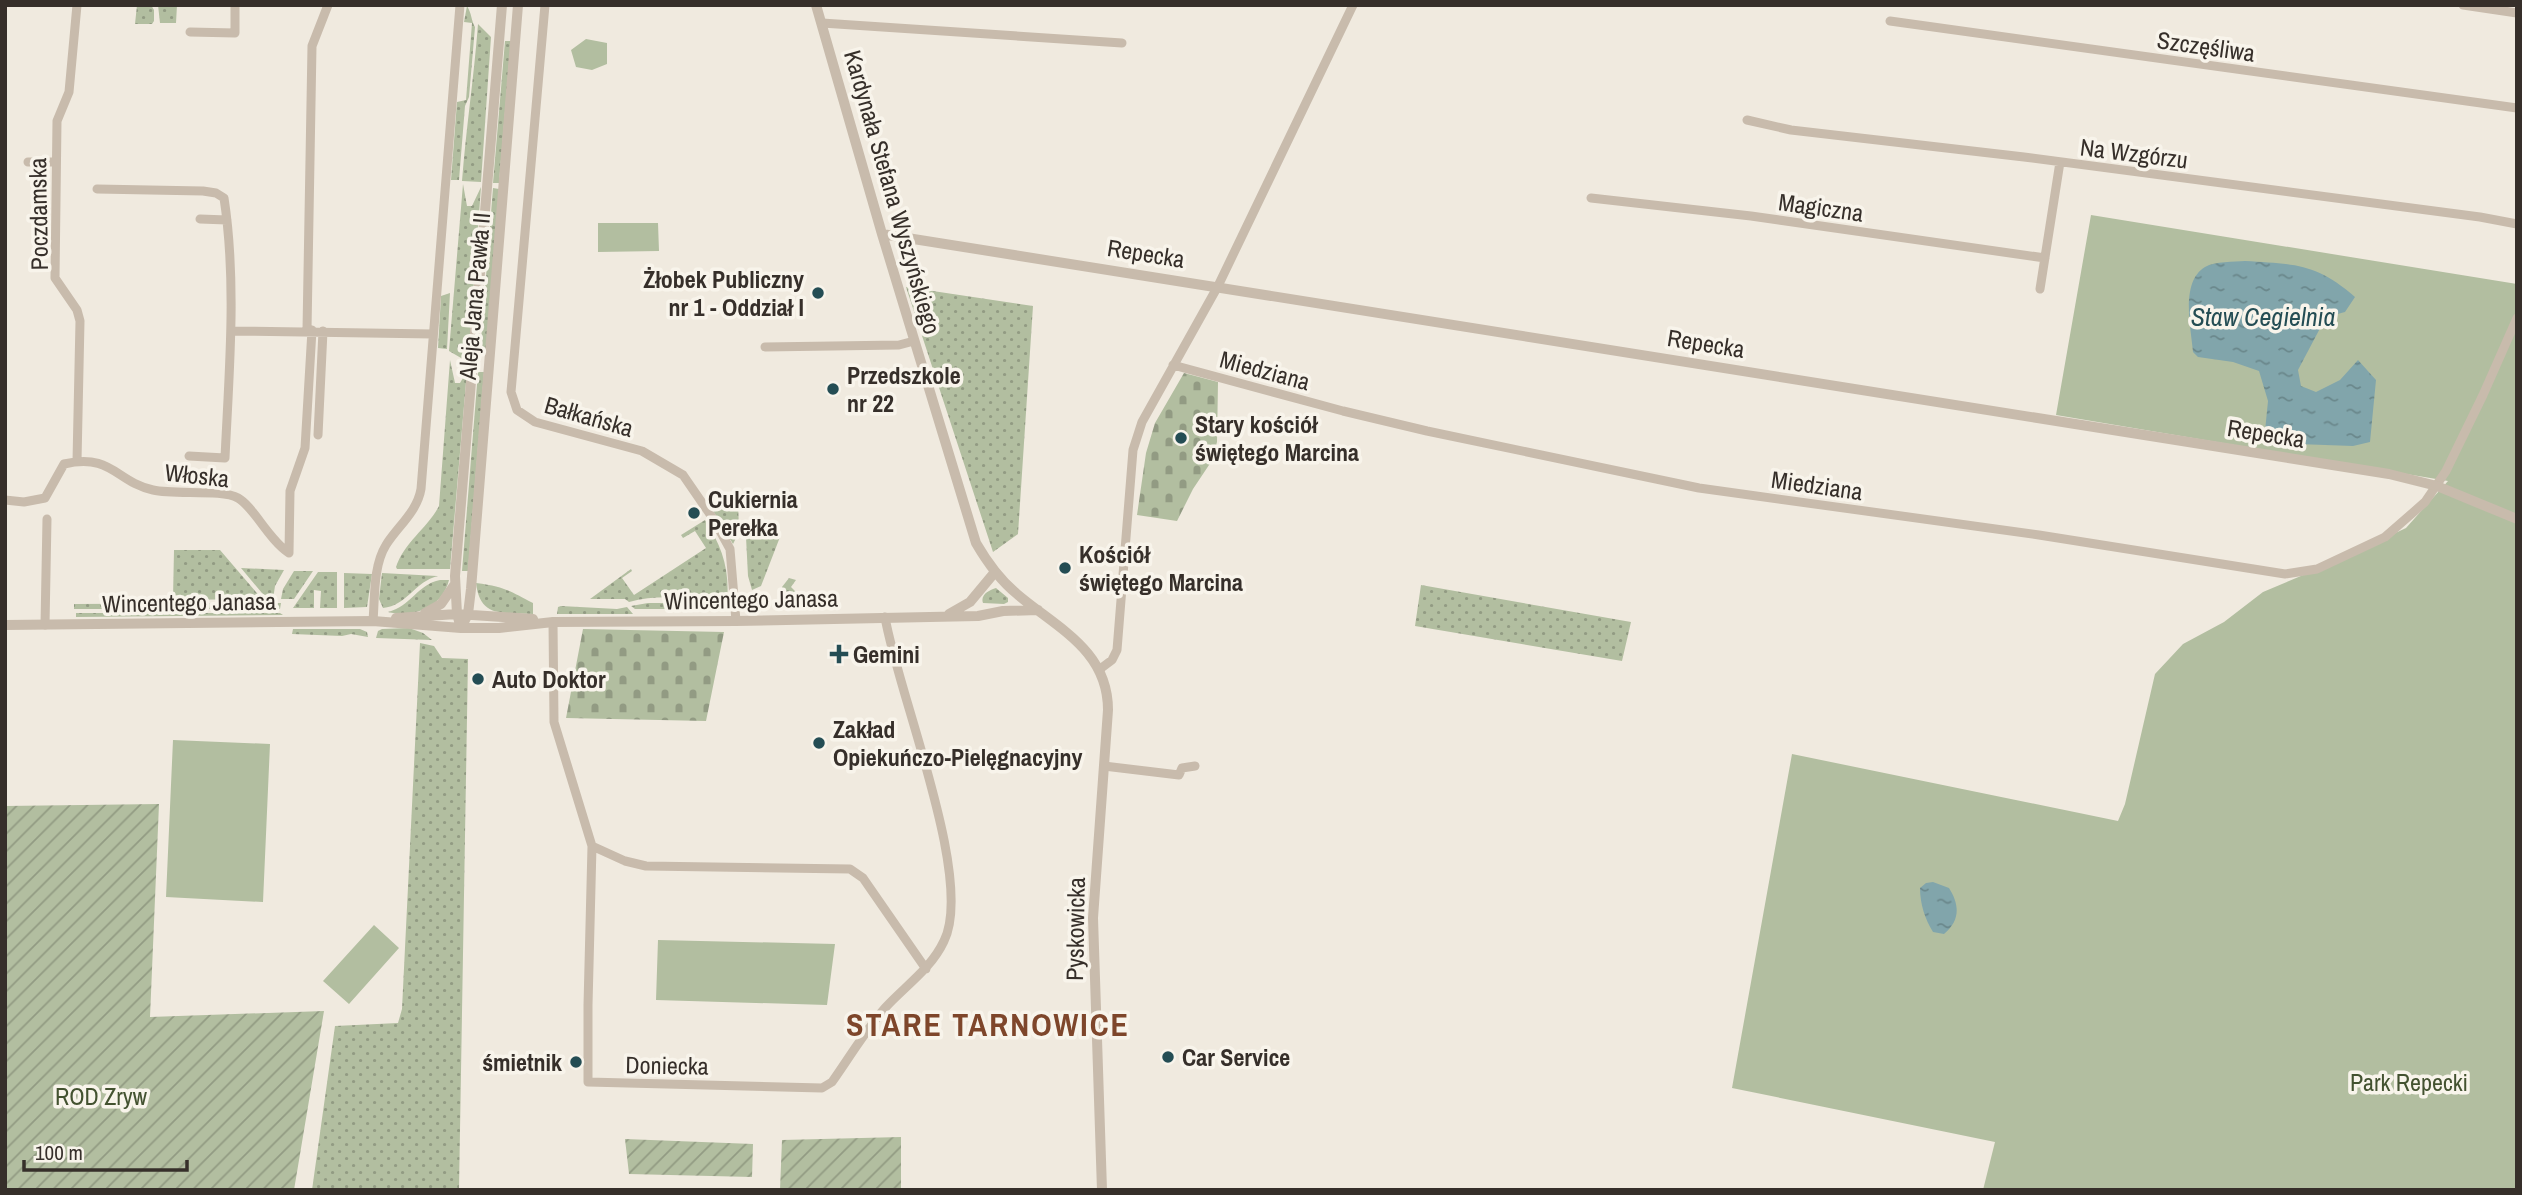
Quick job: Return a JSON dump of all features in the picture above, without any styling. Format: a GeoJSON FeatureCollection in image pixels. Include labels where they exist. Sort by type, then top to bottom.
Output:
{"type":"FeatureCollection","features":[{"type":"Feature","properties":{"kind":"street","name":"Poczdamska"},"geometry":{"type":"LineString","coordinates":[[77,5],[69,92],[57,121],[55,278],[77,310],[80,321],[77,461]]}},
{"type":"Feature","properties":{"kind":"street"},"geometry":{"type":"LineString","coordinates":[[190,32],[235,33],[235,5]]}},
{"type":"Feature","properties":{"kind":"street"},"geometry":{"type":"LineString","coordinates":[[373,621],[380,558],[385,546],[409,516],[420,496],[460,5]]}},
{"type":"Feature","properties":{"kind":"street","name":"Aleja Jana Pawła II"},"geometry":{"type":"LineString","coordinates":[[463,614],[455,584],[502,5]]}},
{"type":"Feature","properties":{"kind":"street","name":"Aleja Jana Pawła II"},"geometry":{"type":"LineString","coordinates":[[461,628],[471,589],[518,5]]}},
{"type":"Feature","properties":{"kind":"street","name":"Bałkańska"},"geometry":{"type":"LineString","coordinates":[[545,5],[511,392],[517,410],[535,422],[642,451],[683,475],[730,549],[736,621]]}},
{"type":"Feature","properties":{"kind":"street","name":"Kardynała Stefana Wyszyńskiego"},"geometry":{"type":"LineString","coordinates":[[817,5],[882,234],[976,543],[995,572],[1016,593],[1084,649],[1100,669]]}},
{"type":"Feature","properties":{"kind":"street"},"geometry":{"type":"LineString","coordinates":[[1100,669],[1112,660],[1117,650],[1133,450],[1142,422],[1218,286],[1353,5]]}},
{"type":"Feature","properties":{"kind":"street"},"geometry":{"type":"LineString","coordinates":[[2463,5],[2517,13]]}},
{"type":"Feature","properties":{"kind":"street","name":"Włoska"},"geometry":{"type":"LineString","coordinates":[[77,461],[99,462],[148,489],[172,494],[229,495],[240,499],[276,545],[289,553],[290,491],[305,448],[313,46],[327,9]]}},
{"type":"Feature","properties":{"kind":"street","name":"Szczęśliwa"},"geometry":{"type":"LineString","coordinates":[[1890,22],[2517,108]]}},
{"type":"Feature","properties":{"kind":"street"},"geometry":{"type":"LineString","coordinates":[[822,23],[1122,43]]}},
{"type":"Feature","properties":{"kind":"street","name":"Na Wzgórzu"},"geometry":{"type":"LineString","coordinates":[[1747,120],[1791,130],[2060,162],[2517,224]]}},
{"type":"Feature","properties":{"kind":"street"},"geometry":{"type":"LineString","coordinates":[[28,162],[56,162]]}},
{"type":"Feature","properties":{"kind":"street"},"geometry":{"type":"LineString","coordinates":[[2040,289],[2060,162]]}},
{"type":"Feature","properties":{"kind":"street","name":"Włoska"},"geometry":{"type":"LineString","coordinates":[[97,189],[216,192],[224,198],[231,331],[225,458],[189,456]]}},
{"type":"Feature","properties":{"kind":"street","name":"Magiczna"},"geometry":{"type":"LineString","coordinates":[[1591,198],[1751,216],[2045,258]]}},
{"type":"Feature","properties":{"kind":"street"},"geometry":{"type":"LineString","coordinates":[[200,219],[227,220]]}},
{"type":"Feature","properties":{"kind":"street","name":"Repecka"},"geometry":{"type":"LineString","coordinates":[[882,234],[2377,472],[2437,486],[2517,519]]}},
{"type":"Feature","properties":{"kind":"street","name":"Miedziana"},"geometry":{"type":"LineString","coordinates":[[1173,365],[1391,423],[1699,488],[2039,535],[2285,574],[2317,569],[2385,537],[2425,502],[2437,486],[2483,395],[2517,318]]}},
{"type":"Feature","properties":{"kind":"street"},"geometry":{"type":"LineString","coordinates":[[231,331],[309,330],[433,334]]}},
{"type":"Feature","properties":{"kind":"street"},"geometry":{"type":"LineString","coordinates":[[318,435],[323,331]]}},
{"type":"Feature","properties":{"kind":"street"},"geometry":{"type":"LineString","coordinates":[[765,347],[899,345],[914,341]]}},
{"type":"Feature","properties":{"kind":"street"},"geometry":{"type":"LineString","coordinates":[[5,500],[24,502],[45,498],[64,464],[77,461]]}},
{"type":"Feature","properties":{"kind":"street"},"geometry":{"type":"LineString","coordinates":[[46,625],[47,519]]}},
{"type":"Feature","properties":{"kind":"street"},"geometry":{"type":"LineString","coordinates":[[949,615],[970,602],[995,572]]}},
{"type":"Feature","properties":{"kind":"street"},"geometry":{"type":"LineString","coordinates":[[422,615],[440,604],[455,584]]}},
{"type":"Feature","properties":{"kind":"street"},"geometry":{"type":"LineString","coordinates":[[471,589],[477,606],[491,615]]}},
{"type":"Feature","properties":{"kind":"street"},"geometry":{"type":"LineString","coordinates":[[1003,611],[1014,602],[1016,593]]}},
{"type":"Feature","properties":{"kind":"street","name":"Wincentego Janasa"},"geometry":{"type":"LineString","coordinates":[[5,625],[373,621],[461,628],[499,628],[553,622],[978,616],[1003,611],[1038,610]]}},
{"type":"Feature","properties":{"kind":"street","name":"Wincentego Janasa"},"geometry":{"type":"LineString","coordinates":[[373,621],[422,615],[463,614],[553,622]]}},
{"type":"Feature","properties":{"kind":"street","name":"Doniecka"},"geometry":{"type":"LineString","coordinates":[[553,622],[554,722],[592,846],[588,1083],[822,1088],[832,1082],[884,1009],[926,969],[944,943],[951,924],[947,849],[885,617]]}},
{"type":"Feature","properties":{"kind":"street","name":"Pyskowicka"},"geometry":{"type":"LineString","coordinates":[[1100,669],[1108,699],[1093,918],[1102,1190]]}},
{"type":"Feature","properties":{"kind":"street"},"geometry":{"type":"LineString","coordinates":[[1104,766],[1179,775],[1182,768],[1195,766]]}},
{"type":"Feature","properties":{"kind":"street"},"geometry":{"type":"LineString","coordinates":[[592,846],[646,866],[850,869],[863,878],[926,969]]}},
{"type":"Feature","properties":{"kind":"green space"},"geometry":{"type":"Polygon","coordinates":[[[137,5],[151,5],[154,10],[152,24],[135,24],[137,5]]]}},
{"type":"Feature","properties":{"kind":"green space"},"geometry":{"type":"Polygon","coordinates":[[[158,5],[177,5],[176,23],[160,23],[158,5]]]}},
{"type":"Feature","properties":{"kind":"green space"},"geometry":{"type":"Polygon","coordinates":[[[467,6],[475,27],[469,97],[465,106],[459,180],[451,180],[457,102],[466,100],[472,23],[464,22],[467,6]]]}},
{"type":"Feature","properties":{"kind":"green space"},"geometry":{"type":"Polygon","coordinates":[[[478,24],[491,37],[481,182],[462,181],[478,24]]]}},
{"type":"Feature","properties":{"kind":"green space"},"geometry":{"type":"Polygon","coordinates":[[[586,39],[607,43],[607,64],[592,70],[576,67],[571,50],[586,39]]]}},
{"type":"Feature","properties":{"kind":"green space"},"geometry":{"type":"Polygon","coordinates":[[[505,41],[511,41],[499,183],[493,183],[505,41]]]}},
{"type":"Feature","properties":{"kind":"green space"},"geometry":{"type":"Polygon","coordinates":[[[463,184],[467,206],[472,206],[481,187],[468,362],[449,351],[463,184]]]}},
{"type":"Feature","properties":{"kind":"green space"},"geometry":{"type":"Polygon","coordinates":[[[493,188],[499,189],[486,354],[480,353],[493,188]]]}},
{"type":"Feature","properties":{"kind":"green space","name":"Park Repecki"},"geometry":{"type":"Polygon","coordinates":[[[2091,215],[2517,284],[2517,1190],[1983,1190],[1995,1142],[1732,1088],[1792,754],[2118,821],[2125,804],[2155,674],[2183,644],[2224,622],[2263,592],[2406,528],[2448,481],[2056,415],[2091,215]]]}},
{"type":"Feature","properties":{"kind":"green space"},"geometry":{"type":"Polygon","coordinates":[[[598,223],[658,223],[659,251],[598,252],[598,223]]]}},
{"type":"Feature","properties":{"kind":"green space"},"geometry":{"type":"Polygon","coordinates":[[[906,287],[1033,306],[1018,534],[993,552],[906,287]]]}},
{"type":"Feature","properties":{"kind":"green space"},"geometry":{"type":"Polygon","coordinates":[[[450,293],[447,349],[438,348],[441,296],[450,293]]]}},
{"type":"Feature","properties":{"kind":"green space"},"geometry":{"type":"Polygon","coordinates":[[[450,360],[455,383],[460,383],[467,371],[450,569],[397,569],[405,550],[439,506],[450,360]]]}},
{"type":"Feature","properties":{"kind":"green space"},"geometry":{"type":"Polygon","coordinates":[[[478,372],[484,372],[468,571],[462,571],[478,372]]]}},
{"type":"Feature","properties":{"kind":"green space"},"geometry":{"type":"Polygon","coordinates":[[[1184,373],[1218,382],[1217,442],[1211,462],[1193,489],[1177,521],[1137,515],[1146,453],[1155,423],[1184,373]]]}},
{"type":"Feature","properties":{"kind":"green space"},"geometry":{"type":"Polygon","coordinates":[[[706,499],[738,500],[739,532],[733,544],[706,499]]]}},
{"type":"Feature","properties":{"kind":"green space"},"geometry":{"type":"Polygon","coordinates":[[[705,520],[724,559],[727,602],[678,598],[629,602],[625,599],[590,599],[631,569],[632,571],[622,578],[634,595],[706,548],[695,531],[683,538],[681,535],[705,520]]]}},
{"type":"Feature","properties":{"kind":"green space"},"geometry":{"type":"Polygon","coordinates":[[[746,537],[780,537],[761,586],[752,590],[748,576],[746,537]]]}},
{"type":"Feature","properties":{"kind":"green space"},"geometry":{"type":"Polygon","coordinates":[[[174,550],[220,550],[262,599],[175,600],[174,550]]]}},
{"type":"Feature","properties":{"kind":"green space"},"geometry":{"type":"Polygon","coordinates":[[[241,568],[284,570],[275,586],[273,599],[267,599],[241,568]]]}},
{"type":"Feature","properties":{"kind":"green space"},"geometry":{"type":"Polygon","coordinates":[[[294,571],[313,571],[294,599],[281,599],[283,589],[294,571]]]}},
{"type":"Feature","properties":{"kind":"green space"},"geometry":{"type":"Polygon","coordinates":[[[318,572],[337,572],[337,608],[320,608],[321,591],[314,590],[314,608],[293,608],[318,572]]]}},
{"type":"Feature","properties":{"kind":"green space"},"geometry":{"type":"Polygon","coordinates":[[[344,573],[372,574],[367,607],[344,608],[344,573]]]}},
{"type":"Feature","properties":{"kind":"green space"},"geometry":{"type":"Polygon","coordinates":[[[382,573],[438,576],[423,583],[398,603],[383,608],[379,599],[382,573]]]}},
{"type":"Feature","properties":{"kind":"green space"},"geometry":{"type":"Polygon","coordinates":[[[789,578],[796,580],[791,587],[806,602],[815,600],[818,606],[780,606],[782,587],[789,578]]]}},
{"type":"Feature","properties":{"kind":"green space"},"geometry":{"type":"Polygon","coordinates":[[[449,580],[445,590],[440,598],[425,609],[407,613],[388,612],[402,605],[432,582],[449,580]]]}},
{"type":"Feature","properties":{"kind":"green space"},"geometry":{"type":"Polygon","coordinates":[[[476,583],[506,590],[533,603],[533,614],[503,613],[488,608],[478,595],[476,583]]]}},
{"type":"Feature","properties":{"kind":"green space"},"geometry":{"type":"Polygon","coordinates":[[[1421,585],[1631,622],[1622,661],[1415,626],[1421,585]]]}},
{"type":"Feature","properties":{"kind":"green space"},"geometry":{"type":"Polygon","coordinates":[[[996,588],[1008,598],[1008,602],[983,603],[984,595],[996,588]]]}},
{"type":"Feature","properties":{"kind":"green space"},"geometry":{"type":"Polygon","coordinates":[[[281,603],[280,609],[74,609],[74,604],[281,603]]]}},
{"type":"Feature","properties":{"kind":"green space"},"geometry":{"type":"Polygon","coordinates":[[[648,603],[698,603],[727,606],[723,609],[702,609],[702,605],[694,604],[694,609],[635,609],[631,606],[648,603]]]}},
{"type":"Feature","properties":{"kind":"green space"},"geometry":{"type":"Polygon","coordinates":[[[558,607],[617,609],[627,607],[633,614],[557,614],[558,607]]]}},
{"type":"Feature","properties":{"kind":"green space"},"geometry":{"type":"Polygon","coordinates":[[[76,613],[280,613],[283,615],[76,617],[76,613]]]}},
{"type":"Feature","properties":{"kind":"green space"},"geometry":{"type":"Polygon","coordinates":[[[409,628],[432,640],[376,638],[378,631],[382,629],[409,628]]]}},
{"type":"Feature","properties":{"kind":"green space"},"geometry":{"type":"Polygon","coordinates":[[[293,629],[360,629],[367,632],[368,637],[351,634],[292,634],[293,629]]]}},
{"type":"Feature","properties":{"kind":"green space"},"geometry":{"type":"Polygon","coordinates":[[[583,629],[724,632],[706,721],[566,718],[583,629]]]}},
{"type":"Feature","properties":{"kind":"green space"},"geometry":{"type":"Polygon","coordinates":[[[420,643],[434,646],[442,658],[468,659],[459,1190],[312,1190],[335,1026],[398,1023],[402,1009],[420,643]]]}},
{"type":"Feature","properties":{"kind":"green space"},"geometry":{"type":"Polygon","coordinates":[[[173,740],[270,744],[263,902],[166,897],[173,740]]]}},
{"type":"Feature","properties":{"kind":"green space","name":"ROD Zryw"},"geometry":{"type":"Polygon","coordinates":[[[159,804],[150,1017],[324,1011],[294,1190],[5,1190],[5,806],[159,804]]]}},
{"type":"Feature","properties":{"kind":"green space"},"geometry":{"type":"Polygon","coordinates":[[[374,925],[399,948],[349,1004],[323,981],[374,925]]]}},
{"type":"Feature","properties":{"kind":"green space"},"geometry":{"type":"Polygon","coordinates":[[[658,940],[835,944],[827,1005],[656,1000],[658,940]]]}},
{"type":"Feature","properties":{"kind":"green space"},"geometry":{"type":"Polygon","coordinates":[[[901,1137],[901,1190],[780,1190],[782,1140],[901,1137]]]}},
{"type":"Feature","properties":{"kind":"green space"},"geometry":{"type":"Polygon","coordinates":[[[625,1139],[753,1144],[752,1177],[629,1174],[625,1139]]]}},
{"type":"Feature","properties":{"kind":"water","name":"Staw Cegielnia"},"geometry":{"type":"Polygon","coordinates":[[[2245,261],[2304,267],[2328,277],[2355,297],[2345,312],[2326,317],[2298,370],[2301,386],[2316,392],[2340,380],[2358,360],[2376,380],[2370,442],[2353,446],[2297,444],[2265,431],[2268,401],[2259,371],[2233,362],[2198,357],[2193,352],[2189,306],[2192,283],[2197,274],[2214,264],[2245,261]]]}},
{"type":"Feature","properties":{"kind":"water"},"geometry":{"type":"Polygon","coordinates":[[[1933,882],[1949,888],[1955,901],[1956,918],[1944,934],[1933,932],[1922,906],[1920,888],[1933,882]]]}},
{"type":"Feature","properties":{"kind":"place","name":"Żłobek Publiczny nr 1 - Oddział I"},"geometry":{"type":"Point","coordinates":[818,293]}},
{"type":"Feature","properties":{"kind":"place","name":"Przedszkole nr 22"},"geometry":{"type":"Point","coordinates":[833,389]}},
{"type":"Feature","properties":{"kind":"place","name":"Stary kościół świętego Marcina"},"geometry":{"type":"Point","coordinates":[1181,438]}},
{"type":"Feature","properties":{"kind":"place","name":"Cukiernia Perełka"},"geometry":{"type":"Point","coordinates":[694,513]}},
{"type":"Feature","properties":{"kind":"place","name":"Kościół świętego Marcina"},"geometry":{"type":"Point","coordinates":[1065,568]}},
{"type":"Feature","properties":{"kind":"place","name":"Gemini"},"geometry":{"type":"Point","coordinates":[839,654]}},
{"type":"Feature","properties":{"kind":"place","name":"Auto Doktor"},"geometry":{"type":"Point","coordinates":[478,679]}},
{"type":"Feature","properties":{"kind":"place","name":"Zakład Opiekuńczo-Pielęgnacyjny"},"geometry":{"type":"Point","coordinates":[819,743]}},
{"type":"Feature","properties":{"kind":"place","name":"Car Service"},"geometry":{"type":"Point","coordinates":[1168,1057]}},
{"type":"Feature","properties":{"kind":"place","name":"śmietnik"},"geometry":{"type":"Point","coordinates":[576,1062]}},
{"type":"Feature","properties":{"kind":"district","name":"STARE TARNOWICE"},"geometry":{"type":"Point","coordinates":[988,1024]}}]}
